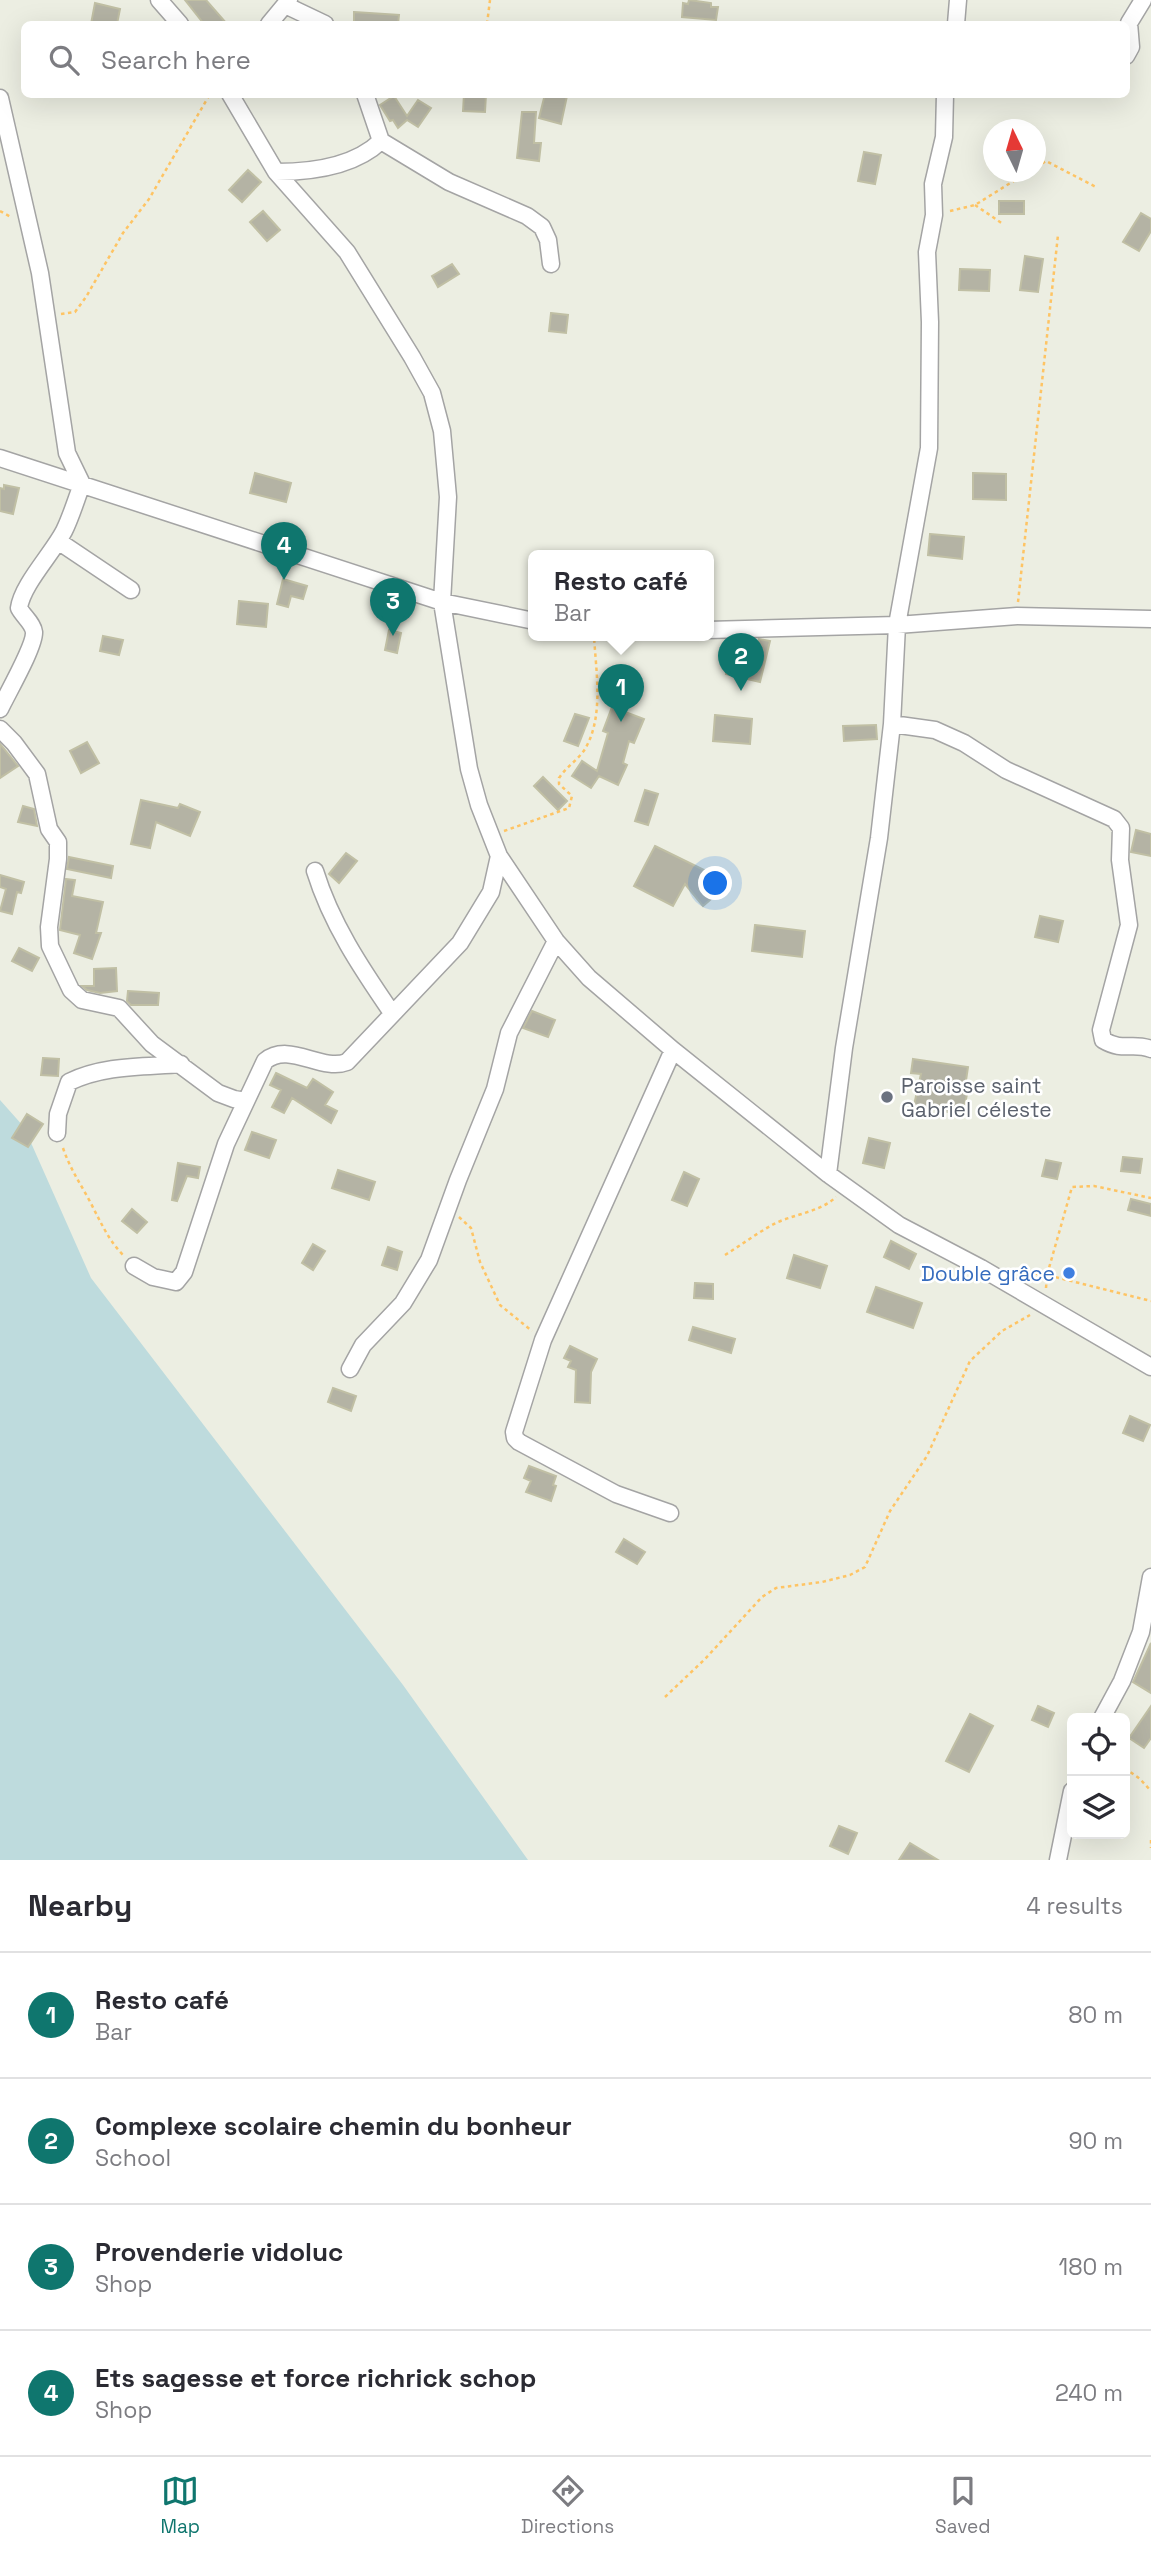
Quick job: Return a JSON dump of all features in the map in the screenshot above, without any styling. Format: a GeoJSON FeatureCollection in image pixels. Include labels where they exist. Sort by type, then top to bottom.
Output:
{"type":"FeatureCollection","features":[{"type":"Feature","properties":{"kind":"street"},"geometry":{"type":"LineString","coordinates":[[159,0],[177,21]]}},
{"type":"Feature","properties":{"kind":"street"},"geometry":{"type":"LineString","coordinates":[[956,21],[958,0]]}},
{"type":"Feature","properties":{"kind":"street"},"geometry":{"type":"LineString","coordinates":[[272,21],[287,3],[320,21]]}},
{"type":"Feature","properties":{"kind":"street"},"geometry":{"type":"LineString","coordinates":[[1130,22],[1145,4]]}},
{"type":"Feature","properties":{"kind":"street"},"geometry":{"type":"LineString","coordinates":[[232,98],[276,172],[347,252],[432,393],[442,431],[448,497],[442,602],[469,769],[479,805],[499,856],[556,941],[589,978],[673,1050],[828,1174],[899,1225],[1151,1367]]}},
{"type":"Feature","properties":{"kind":"street"},"geometry":{"type":"LineString","coordinates":[[366,98],[381,141],[449,182],[527,216],[542,227],[548,240],[551,264]]}},
{"type":"Feature","properties":{"kind":"street"},"geometry":{"type":"LineString","coordinates":[[828,1174],[845,1048],[879,838],[892,724],[897,625],[929,448],[930,322],[927,252],[934,215],[933,184],[944,137],[945,98]]}},
{"type":"Feature","properties":{"kind":"street"},"geometry":{"type":"LineString","coordinates":[[0,99],[30,225],[47,316],[67,453],[82,484],[58,541],[21,596],[19,608],[34,632],[31,644],[0,709]]}},
{"type":"Feature","properties":{"kind":"street"},"geometry":{"type":"LineString","coordinates":[[276,172],[300,172],[333,165],[366,154],[381,141]]}},
{"type":"Feature","properties":{"kind":"street"},"geometry":{"type":"LineString","coordinates":[[48,474],[67,453]]}},
{"type":"Feature","properties":{"kind":"street"},"geometry":{"type":"LineString","coordinates":[[0,458],[442,602],[528,620]]}},
{"type":"Feature","properties":{"kind":"street"},"geometry":{"type":"LineString","coordinates":[[58,541],[131,590]]}},
{"type":"Feature","properties":{"kind":"street"},"geometry":{"type":"LineString","coordinates":[[714,631],[897,625],[1017,616],[1151,619]]}},
{"type":"Feature","properties":{"kind":"street"},"geometry":{"type":"LineString","coordinates":[[892,724],[935,730],[964,743],[1006,770],[1114,819],[1121,828],[1120,860],[1129,925],[1101,1030],[1103,1040],[1115,1047],[1144,1046],[1151,1049]]}},
{"type":"Feature","properties":{"kind":"street"},"geometry":{"type":"LineString","coordinates":[[0,729],[37,774],[49,829],[58,842],[49,927],[50,946],[71,990],[82,1000],[118,1008],[152,1044],[218,1093],[246,1101]]}},
{"type":"Feature","properties":{"kind":"street"},"geometry":{"type":"LineString","coordinates":[[134,1266],[153,1277],[176,1282],[184,1272],[226,1144],[265,1061],[272,1055],[282,1054],[341,1064],[347,1062],[460,943],[491,892],[499,856]]}},
{"type":"Feature","properties":{"kind":"street"},"geometry":{"type":"LineString","coordinates":[[315,870],[325,902],[342,936],[392,1013]]}},
{"type":"Feature","properties":{"kind":"street"},"geometry":{"type":"LineString","coordinates":[[350,1369],[363,1345],[403,1303],[429,1260],[457,1180],[495,1089],[509,1033],[556,941]]}},
{"type":"Feature","properties":{"kind":"street"},"geometry":{"type":"LineString","coordinates":[[670,1513],[616,1494],[515,1438],[514,1432],[543,1340],[673,1050]]}},
{"type":"Feature","properties":{"kind":"street"},"geometry":{"type":"LineString","coordinates":[[57,1133],[58,1114],[69,1082],[87,1073],[110,1069],[181,1064]]}},
{"type":"Feature","properties":{"kind":"street"},"geometry":{"type":"LineString","coordinates":[[1105,1713],[1122,1681],[1141,1632],[1151,1577]]}},
{"type":"Feature","properties":{"kind":"street"},"geometry":{"type":"LineString","coordinates":[[1058,1860],[1067,1816]]}},
{"type":"Feature","properties":{"kind":"path"},"geometry":{"type":"LineString","coordinates":[[487,21],[490,0]]}},
{"type":"Feature","properties":{"kind":"path"},"geometry":{"type":"LineString","coordinates":[[47,316],[75,312],[86,298],[123,233],[149,200],[208,98]]}},
{"type":"Feature","properties":{"kind":"path"},"geometry":{"type":"LineString","coordinates":[[1046,161],[1096,187]]}},
{"type":"Feature","properties":{"kind":"path"},"geometry":{"type":"LineString","coordinates":[[934,215],[975,205],[1012,182]]}},
{"type":"Feature","properties":{"kind":"path"},"geometry":{"type":"LineString","coordinates":[[975,205],[1003,224]]}},
{"type":"Feature","properties":{"kind":"path"},"geometry":{"type":"LineString","coordinates":[[1017,616],[1058,235]]}},
{"type":"Feature","properties":{"kind":"path"},"geometry":{"type":"LineString","coordinates":[[491,836],[569,808],[572,796],[559,784],[559,778],[584,751],[595,723],[597,683],[594,641]]}},
{"type":"Feature","properties":{"kind":"path"},"geometry":{"type":"LineString","coordinates":[[57,1133],[70,1168],[111,1243],[134,1266]]}},
{"type":"Feature","properties":{"kind":"path"},"geometry":{"type":"LineString","coordinates":[[665,1697],[705,1659],[762,1597],[776,1588],[822,1582],[850,1575],[865,1567],[890,1511],[927,1456],[970,1361],[1002,1331],[1045,1305],[1047,1275],[1072,1187],[1094,1186],[1151,1198]]}},
{"type":"Feature","properties":{"kind":"path"},"geometry":{"type":"LineString","coordinates":[[725,1255],[772,1225],[826,1206],[846,1187]]}},
{"type":"Feature","properties":{"kind":"path"},"geometry":{"type":"LineString","coordinates":[[449,1208],[471,1228],[480,1262],[500,1305],[543,1340]]}},
{"type":"Feature","properties":{"kind":"path"},"geometry":{"type":"LineString","coordinates":[[1021,1272],[1047,1275],[1151,1301]]}},
{"type":"Feature","properties":{"kind":"path"},"geometry":{"type":"LineString","coordinates":[[1130,1772],[1151,1791]]}},
{"type":"Feature","properties":{"kind":"path"},"geometry":{"type":"LineString","coordinates":[[1151,1840],[1151,1848]]}},
{"type":"Feature","properties":{"kind":"shaded area"},"geometry":{"type":"Polygon","coordinates":[[[0,1100],[24,1127],[91,1278],[403,1685],[528,1860],[0,1860],[0,1100]]]}},
{"type":"Feature","properties":{"kind":"building"},"geometry":{"type":"Polygon","coordinates":[[[185,0],[206,0],[224,21],[202,21],[185,0]]]}},
{"type":"Feature","properties":{"kind":"building"},"geometry":{"type":"Polygon","coordinates":[[[689,0],[711,3],[711,7],[718,7],[716,20],[682,17],[683,3],[688,4],[689,0]]]}},
{"type":"Feature","properties":{"kind":"building"},"geometry":{"type":"Polygon","coordinates":[[[95,3],[120,9],[118,21],[92,21],[95,3]]]}},
{"type":"Feature","properties":{"kind":"building"},"geometry":{"type":"Polygon","coordinates":[[[354,12],[399,15],[398,21],[354,21],[354,12]]]}},
{"type":"Feature","properties":{"kind":"building"},"geometry":{"type":"Polygon","coordinates":[[[395,98],[407,116],[418,100],[431,108],[418,127],[407,120],[398,128],[380,105],[395,98]]]}},
{"type":"Feature","properties":{"kind":"building"},"geometry":{"type":"Polygon","coordinates":[[[464,98],[486,98],[485,112],[463,111],[464,98]]]}},
{"type":"Feature","properties":{"kind":"building"},"geometry":{"type":"Polygon","coordinates":[[[544,98],[567,98],[561,124],[539,118],[544,98]]]}},
{"type":"Feature","properties":{"kind":"building"},"geometry":{"type":"Polygon","coordinates":[[[522,112],[536,112],[534,143],[541,143],[539,161],[517,158],[522,112]]]}},
{"type":"Feature","properties":{"kind":"building"},"geometry":{"type":"Polygon","coordinates":[[[864,152],[881,155],[875,184],[858,181],[864,152]]]}},
{"type":"Feature","properties":{"kind":"building"},"geometry":{"type":"Polygon","coordinates":[[[248,170],[261,182],[242,202],[229,190],[248,170]]]}},
{"type":"Feature","properties":{"kind":"building"},"geometry":{"type":"Polygon","coordinates":[[[999,201],[1024,201],[1024,214],[999,214],[999,201]]]}},
{"type":"Feature","properties":{"kind":"building"},"geometry":{"type":"Polygon","coordinates":[[[263,211],[280,230],[267,241],[250,222],[263,211]]]}},
{"type":"Feature","properties":{"kind":"building"},"geometry":{"type":"Polygon","coordinates":[[[1141,213],[1151,219],[1151,231],[1139,251],[1123,242],[1141,213]]]}},
{"type":"Feature","properties":{"kind":"building"},"geometry":{"type":"Polygon","coordinates":[[[1025,256],[1043,259],[1038,292],[1020,290],[1025,256]]]}},
{"type":"Feature","properties":{"kind":"building"},"geometry":{"type":"Polygon","coordinates":[[[452,264],[459,274],[438,287],[432,276],[452,264]]]}},
{"type":"Feature","properties":{"kind":"building"},"geometry":{"type":"Polygon","coordinates":[[[960,269],[990,270],[989,291],[959,290],[960,269]]]}},
{"type":"Feature","properties":{"kind":"building"},"geometry":{"type":"Polygon","coordinates":[[[551,313],[568,315],[566,333],[549,331],[551,313]]]}},
{"type":"Feature","properties":{"kind":"building"},"geometry":{"type":"Polygon","coordinates":[[[255,473],[291,483],[286,502],[250,493],[255,473]]]}},
{"type":"Feature","properties":{"kind":"building"},"geometry":{"type":"Polygon","coordinates":[[[973,473],[1006,474],[1006,500],[973,499],[973,473]]]}},
{"type":"Feature","properties":{"kind":"building"},"geometry":{"type":"Polygon","coordinates":[[[4,485],[19,488],[13,514],[0,511],[0,488],[4,489],[4,485]]]}},
{"type":"Feature","properties":{"kind":"building"},"geometry":{"type":"Polygon","coordinates":[[[930,534],[964,537],[962,559],[928,555],[930,534]]]}},
{"type":"Feature","properties":{"kind":"building"},"geometry":{"type":"Polygon","coordinates":[[[283,579],[307,586],[303,599],[291,596],[288,607],[277,604],[283,579]]]}},
{"type":"Feature","properties":{"kind":"building"},"geometry":{"type":"Polygon","coordinates":[[[239,601],[268,604],[266,627],[237,624],[239,601]]]}},
{"type":"Feature","properties":{"kind":"building"},"geometry":{"type":"Polygon","coordinates":[[[389,630],[401,633],[397,653],[385,650],[389,630]]]}},
{"type":"Feature","properties":{"kind":"building"},"geometry":{"type":"Polygon","coordinates":[[[103,636],[123,640],[119,655],[100,651],[103,636]]]}},
{"type":"Feature","properties":{"kind":"building"},"geometry":{"type":"Polygon","coordinates":[[[759,639],[770,641],[760,682],[726,674],[728,663],[752,667],[759,639]]]}},
{"type":"Feature","properties":{"kind":"building"},"geometry":{"type":"Polygon","coordinates":[[[612,707],[644,719],[634,743],[629,741],[623,763],[627,765],[618,785],[599,776],[591,788],[572,776],[582,761],[597,771],[608,733],[603,731],[612,707]]]}},
{"type":"Feature","properties":{"kind":"building"},"geometry":{"type":"Polygon","coordinates":[[[575,714],[589,718],[578,746],[564,741],[575,714]]]}},
{"type":"Feature","properties":{"kind":"building"},"geometry":{"type":"Polygon","coordinates":[[[715,715],[752,719],[750,744],[713,741],[715,715]]]}},
{"type":"Feature","properties":{"kind":"building"},"geometry":{"type":"Polygon","coordinates":[[[876,725],[877,739],[844,741],[843,726],[876,725]]]}},
{"type":"Feature","properties":{"kind":"building"},"geometry":{"type":"Polygon","coordinates":[[[87,742],[99,763],[81,773],[70,751],[87,742]]]}},
{"type":"Feature","properties":{"kind":"building"},"geometry":{"type":"Polygon","coordinates":[[[0,744],[18,766],[0,778],[0,744]]]}},
{"type":"Feature","properties":{"kind":"building"},"geometry":{"type":"Polygon","coordinates":[[[543,777],[567,801],[558,810],[534,786],[543,777]]]}},
{"type":"Feature","properties":{"kind":"building"},"geometry":{"type":"Polygon","coordinates":[[[645,790],[658,794],[648,825],[635,821],[645,790]]]}},
{"type":"Feature","properties":{"kind":"building"},"geometry":{"type":"Polygon","coordinates":[[[141,800],[178,808],[180,804],[200,812],[190,836],[156,822],[150,848],[131,844],[141,800]]]}},
{"type":"Feature","properties":{"kind":"building"},"geometry":{"type":"Polygon","coordinates":[[[23,806],[34,809],[37,826],[18,822],[23,806]]]}},
{"type":"Feature","properties":{"kind":"building"},"geometry":{"type":"Polygon","coordinates":[[[1136,830],[1151,834],[1151,856],[1131,852],[1136,830]]]}},
{"type":"Feature","properties":{"kind":"building"},"geometry":{"type":"Polygon","coordinates":[[[655,846],[710,873],[712,871],[725,887],[703,906],[685,884],[673,906],[634,886],[655,846]]]}},
{"type":"Feature","properties":{"kind":"building"},"geometry":{"type":"Polygon","coordinates":[[[346,853],[357,861],[339,883],[329,874],[346,853]]]}},
{"type":"Feature","properties":{"kind":"building"},"geometry":{"type":"Polygon","coordinates":[[[69,857],[113,866],[111,878],[67,869],[69,857]]]}},
{"type":"Feature","properties":{"kind":"building"},"geometry":{"type":"Polygon","coordinates":[[[0,875],[24,882],[21,893],[17,892],[12,914],[0,911],[6,889],[0,887],[0,875]]]}},
{"type":"Feature","properties":{"kind":"building"},"geometry":{"type":"Polygon","coordinates":[[[66,879],[75,880],[72,896],[103,902],[96,933],[101,933],[92,959],[74,953],[80,935],[60,930],[66,879]]]}},
{"type":"Feature","properties":{"kind":"building"},"geometry":{"type":"Polygon","coordinates":[[[1040,916],[1063,921],[1058,942],[1035,937],[1040,916]]]}},
{"type":"Feature","properties":{"kind":"building"},"geometry":{"type":"Polygon","coordinates":[[[755,925],[805,931],[802,957],[752,951],[755,925]]]}},
{"type":"Feature","properties":{"kind":"building"},"geometry":{"type":"Polygon","coordinates":[[[19,948],[39,958],[32,971],[12,961],[19,948]]]}},
{"type":"Feature","properties":{"kind":"building"},"geometry":{"type":"Polygon","coordinates":[[[116,968],[117,991],[100,993],[82,986],[94,986],[94,969],[116,968]]]}},
{"type":"Feature","properties":{"kind":"building"},"geometry":{"type":"Polygon","coordinates":[[[128,991],[159,993],[158,1005],[131,1005],[127,1001],[128,991]]]}},
{"type":"Feature","properties":{"kind":"building"},"geometry":{"type":"Polygon","coordinates":[[[532,1011],[555,1020],[548,1037],[523,1028],[532,1011]]]}},
{"type":"Feature","properties":{"kind":"building"},"geometry":{"type":"Polygon","coordinates":[[[43,1058],[59,1059],[58,1076],[41,1075],[43,1058]]]}},
{"type":"Feature","properties":{"kind":"building"},"geometry":{"type":"Polygon","coordinates":[[[913,1059],[968,1067],[963,1115],[914,1105],[921,1074],[911,1073],[913,1059]]]}},
{"type":"Feature","properties":{"kind":"building"},"geometry":{"type":"Polygon","coordinates":[[[276,1073],[307,1088],[313,1079],[333,1092],[325,1105],[337,1111],[331,1123],[292,1098],[284,1113],[272,1107],[281,1090],[270,1085],[276,1073]]]}},
{"type":"Feature","properties":{"kind":"building"},"geometry":{"type":"Polygon","coordinates":[[[27,1114],[43,1124],[28,1147],[12,1138],[27,1114]]]}},
{"type":"Feature","properties":{"kind":"building"},"geometry":{"type":"Polygon","coordinates":[[[252,1132],[276,1140],[269,1158],[245,1150],[252,1132]]]}},
{"type":"Feature","properties":{"kind":"building"},"geometry":{"type":"Polygon","coordinates":[[[869,1138],[890,1143],[884,1168],[863,1163],[869,1138]]]}},
{"type":"Feature","properties":{"kind":"building"},"geometry":{"type":"Polygon","coordinates":[[[1123,1157],[1142,1159],[1140,1173],[1121,1171],[1123,1157]]]}},
{"type":"Feature","properties":{"kind":"building"},"geometry":{"type":"Polygon","coordinates":[[[1046,1160],[1061,1163],[1057,1179],[1042,1176],[1046,1160]]]}},
{"type":"Feature","properties":{"kind":"building"},"geometry":{"type":"Polygon","coordinates":[[[178,1163],[200,1167],[198,1178],[187,1176],[177,1201],[172,1200],[178,1163]]]}},
{"type":"Feature","properties":{"kind":"building"},"geometry":{"type":"Polygon","coordinates":[[[338,1170],[375,1182],[369,1200],[332,1188],[338,1170]]]}},
{"type":"Feature","properties":{"kind":"building"},"geometry":{"type":"Polygon","coordinates":[[[684,1172],[699,1179],[687,1206],[672,1200],[684,1172]]]}},
{"type":"Feature","properties":{"kind":"building"},"geometry":{"type":"Polygon","coordinates":[[[1131,1199],[1151,1204],[1151,1216],[1128,1210],[1131,1199]]]}},
{"type":"Feature","properties":{"kind":"building"},"geometry":{"type":"Polygon","coordinates":[[[132,1209],[147,1222],[137,1233],[122,1221],[132,1209]]]}},
{"type":"Feature","properties":{"kind":"building"},"geometry":{"type":"Polygon","coordinates":[[[891,1241],[916,1254],[909,1269],[884,1257],[891,1241]]]}},
{"type":"Feature","properties":{"kind":"building"},"geometry":{"type":"Polygon","coordinates":[[[313,1244],[325,1251],[313,1270],[302,1263],[313,1244]]]}},
{"type":"Feature","properties":{"kind":"building"},"geometry":{"type":"Polygon","coordinates":[[[388,1247],[402,1252],[397,1270],[382,1265],[388,1247]]]}},
{"type":"Feature","properties":{"kind":"building"},"geometry":{"type":"Polygon","coordinates":[[[794,1255],[827,1266],[820,1288],[787,1278],[794,1255]]]}},
{"type":"Feature","properties":{"kind":"building"},"geometry":{"type":"Polygon","coordinates":[[[695,1283],[713,1284],[713,1299],[694,1298],[695,1283]]]}},
{"type":"Feature","properties":{"kind":"building"},"geometry":{"type":"Polygon","coordinates":[[[876,1287],[922,1303],[913,1328],[867,1312],[876,1287]]]}},
{"type":"Feature","properties":{"kind":"building"},"geometry":{"type":"Polygon","coordinates":[[[693,1327],[735,1339],[731,1353],[689,1340],[693,1327]]]}},
{"type":"Feature","properties":{"kind":"building"},"geometry":{"type":"Polygon","coordinates":[[[570,1346],[597,1359],[591,1372],[590,1403],[575,1402],[576,1370],[568,1367],[571,1361],[564,1358],[570,1346]]]}},
{"type":"Feature","properties":{"kind":"building"},"geometry":{"type":"Polygon","coordinates":[[[333,1388],[356,1396],[351,1411],[328,1402],[333,1388]]]}},
{"type":"Feature","properties":{"kind":"building"},"geometry":{"type":"Polygon","coordinates":[[[1130,1416],[1150,1425],[1143,1441],[1123,1433],[1130,1416]]]}},
{"type":"Feature","properties":{"kind":"building"},"geometry":{"type":"Polygon","coordinates":[[[529,1466],[556,1476],[551,1501],[526,1492],[531,1481],[524,1478],[529,1466]]]}},
{"type":"Feature","properties":{"kind":"building"},"geometry":{"type":"Polygon","coordinates":[[[624,1539],[645,1552],[637,1564],[616,1552],[624,1539]]]}},
{"type":"Feature","properties":{"kind":"building"},"geometry":{"type":"Polygon","coordinates":[[[1151,1643],[1151,1693],[1133,1682],[1151,1643]]]}},
{"type":"Feature","properties":{"kind":"building"},"geometry":{"type":"Polygon","coordinates":[[[1038,1706],[1054,1713],[1048,1727],[1032,1720],[1038,1706]]]}},
{"type":"Feature","properties":{"kind":"building"},"geometry":{"type":"Polygon","coordinates":[[[1151,1706],[1151,1738],[1144,1748],[1130,1737],[1151,1706]]]}},
{"type":"Feature","properties":{"kind":"building"},"geometry":{"type":"Polygon","coordinates":[[[970,1714],[993,1726],[969,1772],[946,1761],[970,1714]]]}},
{"type":"Feature","properties":{"kind":"building"},"geometry":{"type":"Polygon","coordinates":[[[839,1826],[857,1833],[848,1854],[830,1846],[839,1826]]]}},
{"type":"Feature","properties":{"kind":"building"},"geometry":{"type":"Polygon","coordinates":[[[910,1843],[938,1860],[899,1860],[910,1843]]]}},
{"type":"Feature","properties":{"kind":"place","name":"Ets sagesse et force richrick schop"},"geometry":{"type":"Point","coordinates":[284,580]}},
{"type":"Feature","properties":{"kind":"place","name":"Provenderie vidoluc"},"geometry":{"type":"Point","coordinates":[393,636]}},
{"type":"Feature","properties":{"kind":"place","name":"Complexe scolaire chemin du bonheur"},"geometry":{"type":"Point","coordinates":[741,691]}},
{"type":"Feature","properties":{"kind":"place","name":"Resto café"},"geometry":{"type":"Point","coordinates":[621,722]}},
{"type":"Feature","properties":{"kind":"place","name":"Paroisse saint Gabriel céleste"},"geometry":{"type":"Point","coordinates":[887,1097]}},
{"type":"Feature","properties":{"kind":"place","name":"Double grâce"},"geometry":{"type":"Point","coordinates":[1069,1273]}}]}
